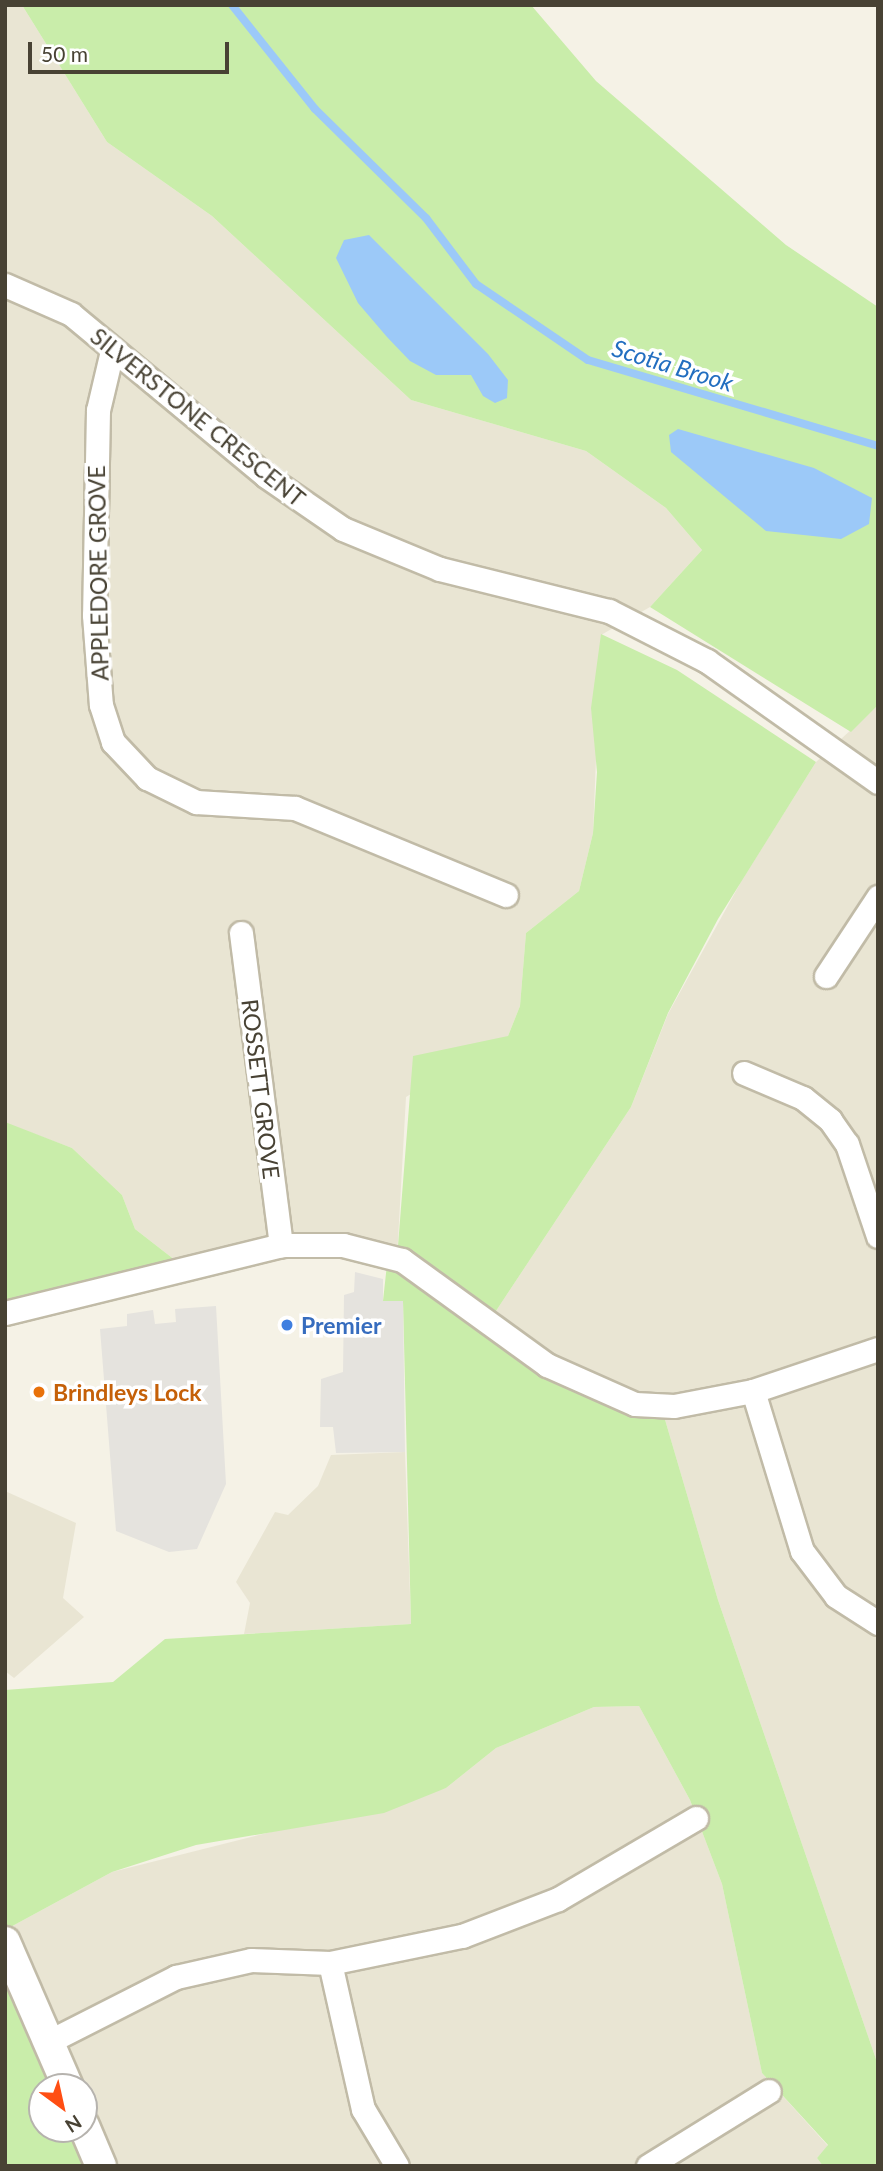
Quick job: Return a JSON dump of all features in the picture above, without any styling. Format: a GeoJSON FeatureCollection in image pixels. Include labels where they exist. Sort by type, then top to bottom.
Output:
{"type":"FeatureCollection","features":[{"type":"Feature","properties":{"kind":"street","name":"SILVERSTONE CRESCENT"},"geometry":{"type":"LineString","coordinates":[[5,285],[71,314],[112,351],[266,476],[343,528],[440,569],[609,611],[707,661],[878,782]]}},
{"type":"Feature","properties":{"kind":"street","name":"APPLEDORE GROVE"},"geometry":{"type":"LineString","coordinates":[[112,351],[97,410],[94,615],[101,705],[113,742],[147,778],[196,802],[295,808],[506,895]]}},
{"type":"Feature","properties":{"kind":"street"},"geometry":{"type":"LineString","coordinates":[[826,976],[878,897]]}},
{"type":"Feature","properties":{"kind":"street","name":"ROSSETT GROVE"},"geometry":{"type":"LineString","coordinates":[[242,933],[281,1245]]}},
{"type":"Feature","properties":{"kind":"street"},"geometry":{"type":"LineString","coordinates":[[744,1073],[803,1098],[830,1120],[847,1144],[878,1236]]}},
{"type":"Feature","properties":{"kind":"street"},"geometry":{"type":"LineString","coordinates":[[5,1312],[281,1245],[343,1245],[402,1261],[547,1365],[615,1399],[674,1406],[754,1391],[878,1349]]}},
{"type":"Feature","properties":{"kind":"street"},"geometry":{"type":"LineString","coordinates":[[754,1391],[802,1551],[836,1596],[878,1623]]}},
{"type":"Feature","properties":{"kind":"street"},"geometry":{"type":"LineString","coordinates":[[48,2042],[176,1977],[251,1959],[330,1963],[462,1936],[558,1899],[696,1818]]}},
{"type":"Feature","properties":{"kind":"street"},"geometry":{"type":"LineString","coordinates":[[5,1942],[62,2073]]}},
{"type":"Feature","properties":{"kind":"street"},"geometry":{"type":"LineString","coordinates":[[330,1963],[363,2109],[397,2166]]}},
{"type":"Feature","properties":{"kind":"street"},"geometry":{"type":"LineString","coordinates":[[648,2166],[769,2091]]}},
{"type":"Feature","properties":{"kind":"street"},"geometry":{"type":"LineString","coordinates":[[91,2143],[101,2166]]}},
{"type":"Feature","properties":{"kind":"shaded area"},"geometry":{"type":"Polygon","coordinates":[[[5,5],[22,5],[107,142],[212,216],[411,400],[586,451],[666,508],[702,550],[650,607],[601,635],[593,833],[579,891],[526,933],[520,1006],[508,1036],[406,1097],[397,1258],[343,1245],[189,1271],[135,1229],[122,1195],[72,1148],[5,1123],[5,5]]]}},
{"type":"Feature","properties":{"kind":"shaded area"},"geometry":{"type":"Polygon","coordinates":[[[878,705],[878,2065],[718,1600],[661,1406],[635,1404],[490,1320],[631,1107],[668,1014],[742,880],[816,762],[878,705]]]}},
{"type":"Feature","properties":{"kind":"shaded area"},"geometry":{"type":"Polygon","coordinates":[[[355,1272],[383,1279],[383,1301],[403,1301],[405,1452],[336,1453],[333,1427],[320,1427],[321,1379],[343,1372],[344,1295],[354,1292],[355,1272]]]}},
{"type":"Feature","properties":{"kind":"shaded area"},"geometry":{"type":"Polygon","coordinates":[[[216,1306],[226,1484],[197,1549],[169,1552],[116,1531],[100,1329],[127,1326],[127,1314],[153,1310],[155,1324],[176,1322],[175,1309],[216,1306]]]}},
{"type":"Feature","properties":{"kind":"shaded area"},"geometry":{"type":"Polygon","coordinates":[[[405,1452],[411,1624],[244,1634],[250,1603],[236,1582],[275,1512],[288,1515],[318,1486],[331,1455],[405,1452]]]}},
{"type":"Feature","properties":{"kind":"shaded area"},"geometry":{"type":"Polygon","coordinates":[[[5,1491],[76,1523],[63,1598],[84,1617],[14,1678],[5,1671],[5,1491]]]}},
{"type":"Feature","properties":{"kind":"shaded area"},"geometry":{"type":"Polygon","coordinates":[[[639,1706],[690,1800],[722,1884],[762,2073],[828,2146],[817,2158],[823,2166],[101,2166],[91,2143],[98,2143],[98,2073],[61,2073],[5,1930],[112,1872],[446,1788],[496,1748],[594,1707],[639,1706]]]}},
{"type":"Feature","properties":{"kind":"green space"},"geometry":{"type":"Polygon","coordinates":[[[22,5],[531,5],[596,81],[786,245],[878,307],[878,705],[851,732],[650,607],[702,550],[666,508],[586,451],[411,400],[212,216],[107,142],[22,5]]]}},
{"type":"Feature","properties":{"kind":"green space"},"geometry":{"type":"Polygon","coordinates":[[[601,634],[677,670],[816,762],[718,919],[668,1013],[631,1107],[490,1320],[547,1365],[661,1406],[718,1600],[878,2065],[878,2166],[823,2166],[817,2158],[828,2145],[762,2073],[722,1884],[690,1800],[639,1706],[594,1707],[496,1748],[446,1788],[384,1813],[196,1845],[112,1872],[5,1930],[5,1690],[113,1682],[165,1639],[411,1624],[403,1302],[383,1301],[388,1255],[397,1258],[413,1056],[508,1036],[520,1006],[526,933],[579,891],[593,833],[597,772],[591,708],[601,634]]]}},
{"type":"Feature","properties":{"kind":"green space"},"geometry":{"type":"Polygon","coordinates":[[[5,1122],[72,1148],[122,1195],[135,1229],[189,1271],[5,1313],[5,1122]]]}},
{"type":"Feature","properties":{"kind":"green space"},"geometry":{"type":"Polygon","coordinates":[[[5,1944],[61,2073],[28,2073],[28,2143],[90,2143],[101,2166],[5,2166],[5,1944]]]}},
{"type":"Feature","properties":{"kind":"water"},"geometry":{"type":"Polygon","coordinates":[[[369,235],[488,354],[508,380],[507,398],[495,403],[483,396],[471,375],[436,375],[410,361],[358,303],[336,258],[344,240],[369,235]]]}},
{"type":"Feature","properties":{"kind":"water"},"geometry":{"type":"Polygon","coordinates":[[[678,429],[814,468],[872,498],[869,524],[841,539],[766,531],[671,452],[669,435],[678,429]]]}},
{"type":"Feature","properties":{"kind":"waterway","name":"Scotia Brook"},"geometry":{"type":"LineString","coordinates":[[232,5],[315,109],[426,218],[476,284],[588,360],[878,446]]}},
{"type":"Feature","properties":{"kind":"place","name":"Premier"},"geometry":{"type":"Point","coordinates":[287,1325]}},
{"type":"Feature","properties":{"kind":"place","name":"Brindleys Lock"},"geometry":{"type":"Point","coordinates":[39,1392]}}]}
